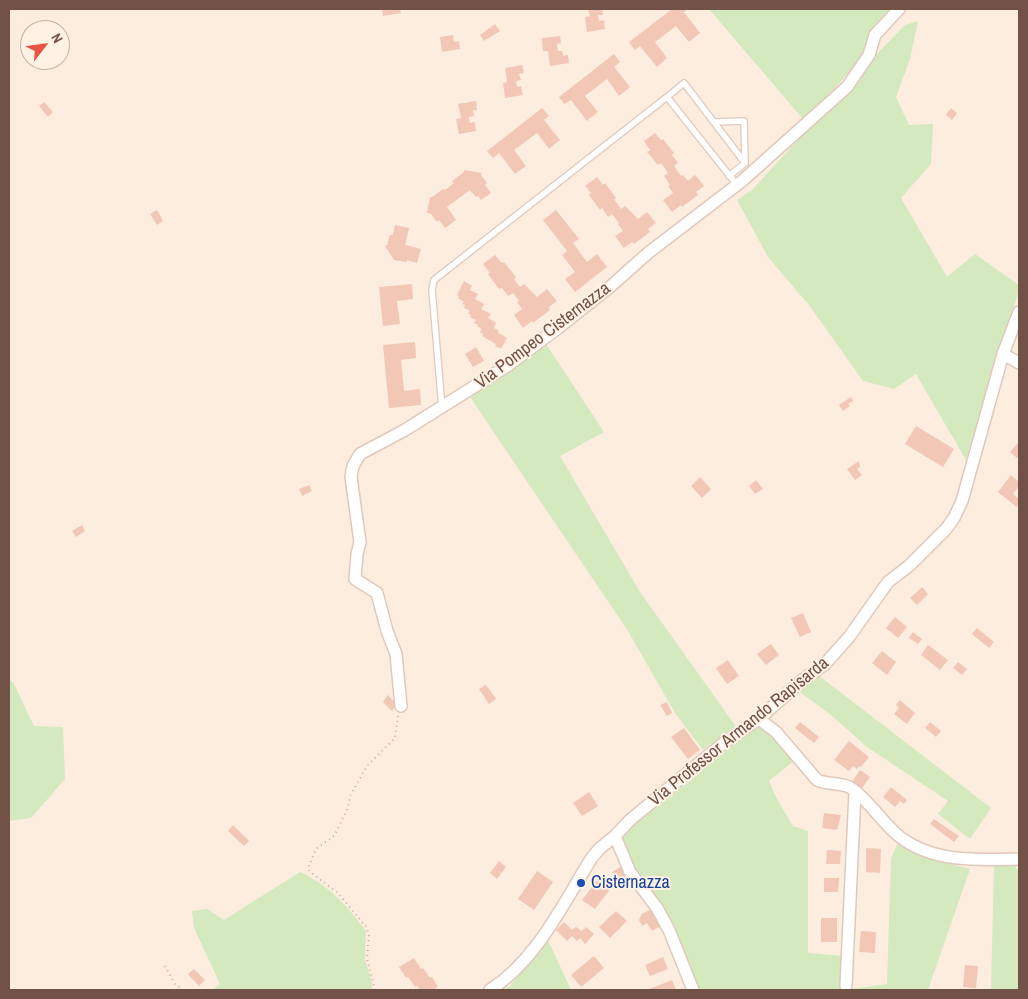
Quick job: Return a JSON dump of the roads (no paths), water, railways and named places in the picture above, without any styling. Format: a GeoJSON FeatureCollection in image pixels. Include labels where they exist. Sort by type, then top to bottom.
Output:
{"type":"FeatureCollection","features":[{"type":"Feature","properties":{"kind":"street","name":"Via Pompeo Cisternazza"},"geometry":{"type":"LineString","coordinates":[[401,706],[396,654],[387,631],[377,593],[355,579],[360,542],[351,478],[353,466],[360,454],[398,435],[508,366],[611,286],[648,253],[737,185],[846,87],[869,55],[875,35],[899,9]]}},
{"type":"Feature","properties":{"kind":"street","name":"Via Professor Armando Rapisarda"},"geometry":{"type":"LineString","coordinates":[[490,990],[513,972],[545,935],[599,849],[630,820],[725,742],[759,719],[801,681],[825,664],[835,654],[888,582],[910,564],[946,529],[962,502],[1004,354],[1019,312]]}},
{"type":"Feature","properties":{"kind":"street"},"geometry":{"type":"LineString","coordinates":[[1004,354],[1019,363]]}},
{"type":"Feature","properties":{"kind":"street"},"geometry":{"type":"LineString","coordinates":[[759,719],[776,732],[817,780],[823,783],[850,787],[900,837],[913,845],[942,856],[957,859],[1019,859]]}},
{"type":"Feature","properties":{"kind":"street"},"geometry":{"type":"LineString","coordinates":[[846,986],[855,792]]}},
{"type":"Feature","properties":{"kind":"street"},"geometry":{"type":"LineString","coordinates":[[615,836],[630,872],[657,908],[669,930],[694,990]]}},
{"type":"Feature","properties":{"kind":"lane"},"geometry":{"type":"LineString","coordinates":[[442,408],[432,290],[434,280],[684,83],[746,163]]}},
{"type":"Feature","properties":{"kind":"lane"},"geometry":{"type":"LineString","coordinates":[[667,96],[737,185]]}},
{"type":"Feature","properties":{"kind":"lane"},"geometry":{"type":"LineString","coordinates":[[714,122],[744,121],[746,163]]}},
{"type":"Feature","properties":{"kind":"lane"},"geometry":{"type":"LineString","coordinates":[[730,176],[746,163]]}},
{"type":"Feature","properties":{"kind":"place","name":"Cisternazza"},"geometry":{"type":"Point","coordinates":[581,883]}}]}
